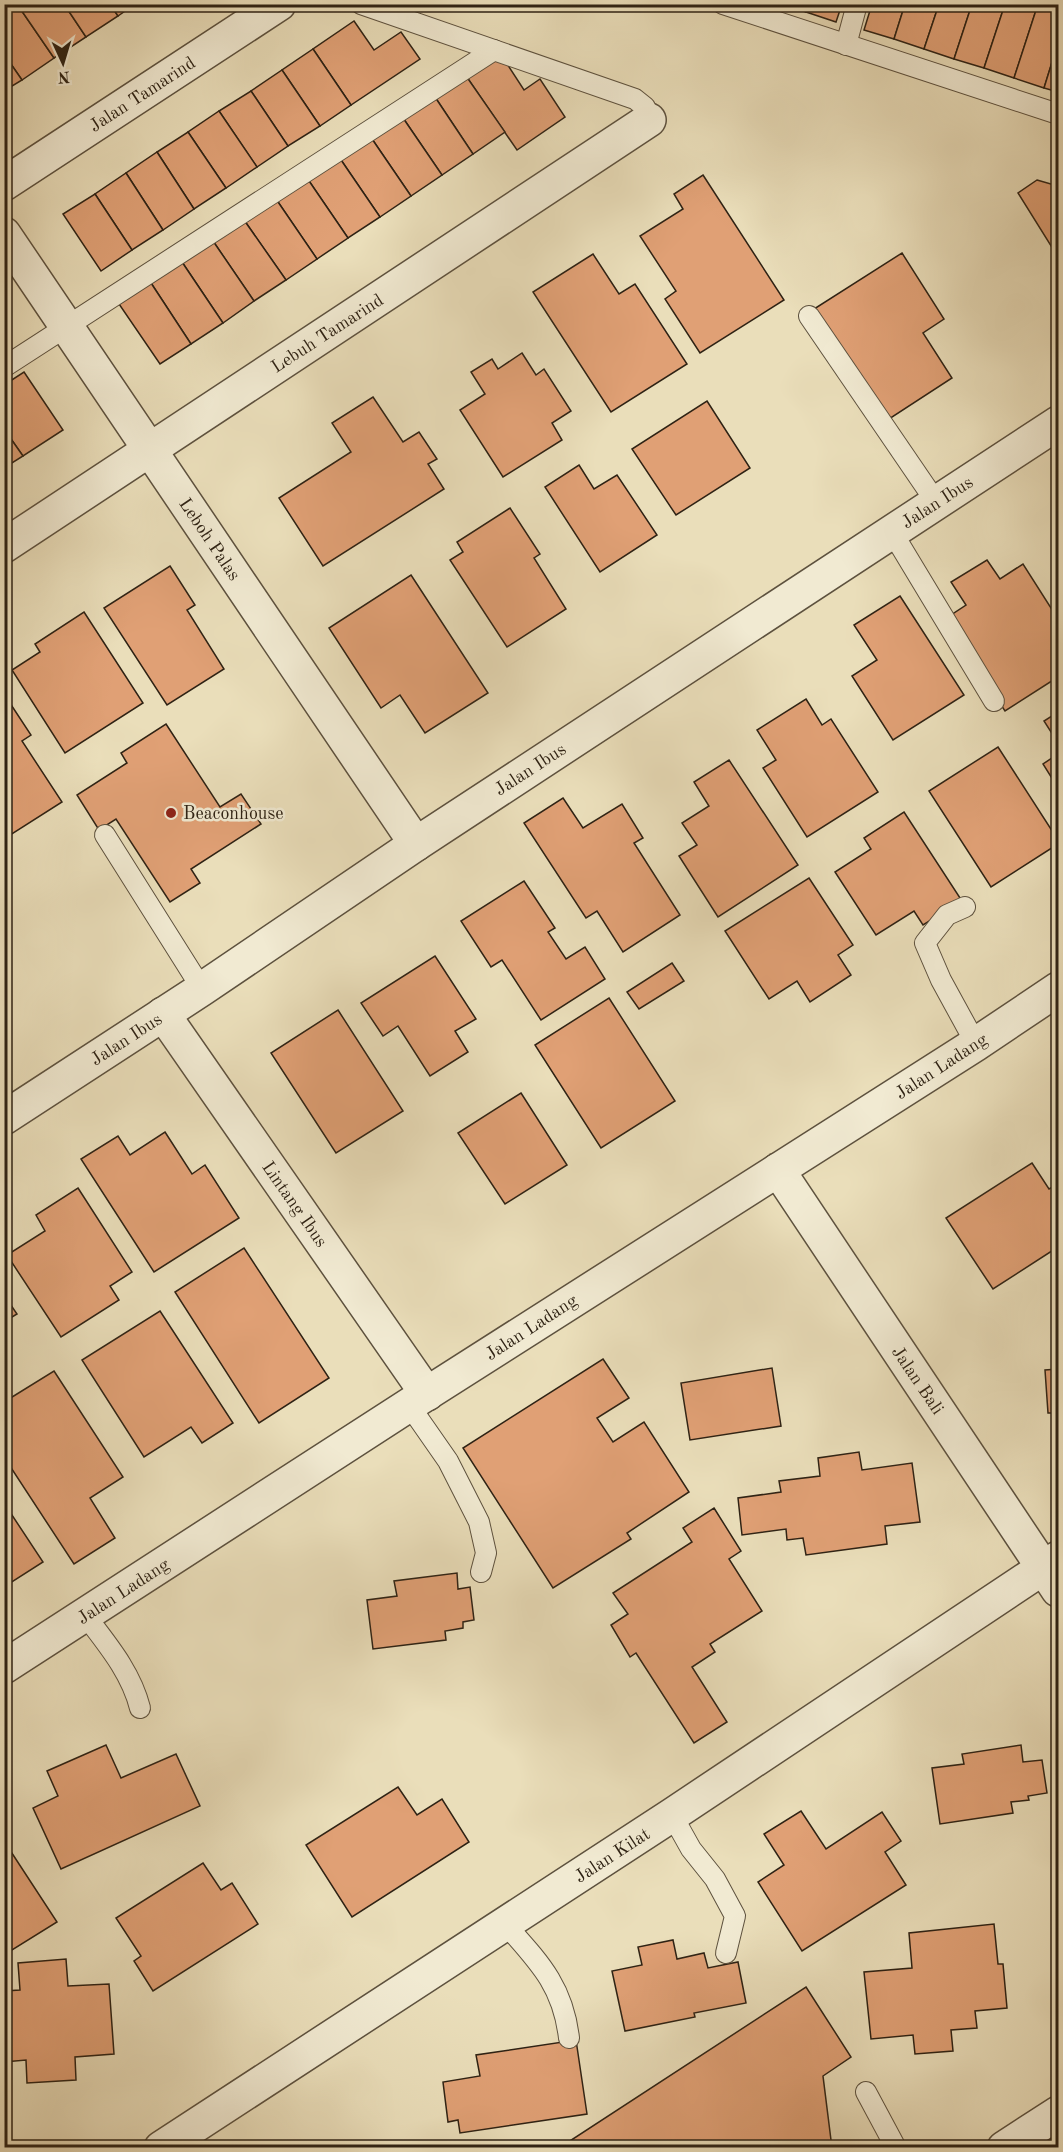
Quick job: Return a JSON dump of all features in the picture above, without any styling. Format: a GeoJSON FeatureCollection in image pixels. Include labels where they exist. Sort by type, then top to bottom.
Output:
{"type":"FeatureCollection","features":[{"type":"Feature","properties":{"kind":"street","name":"Jalan Tamarind"},"geometry":{"type":"LineString","coordinates":[[4,184],[279,4]]}},
{"type":"Feature","properties":{"kind":"street","name":"Lebuh Tamarind"},"geometry":{"type":"LineString","coordinates":[[4,546],[649,120]]}},
{"type":"Feature","properties":{"kind":"street","name":"Leboh Palas"},"geometry":{"type":"LineString","coordinates":[[4,234],[416,844]]}},
{"type":"Feature","properties":{"kind":"street","name":"Jalan Ibus"},"geometry":{"type":"LineString","coordinates":[[4,1118],[202,989],[416,844],[1059,423]]}},
{"type":"Feature","properties":{"kind":"street","name":"Jalan Ladang"},"geometry":{"type":"LineString","coordinates":[[4,1667],[1059,989]]}},
{"type":"Feature","properties":{"kind":"street","name":"Lintang Ibus"},"geometry":{"type":"LineString","coordinates":[[163,1014],[418,1400]]}},
{"type":"Feature","properties":{"kind":"street","name":"Jalan Bali"},"geometry":{"type":"LineString","coordinates":[[778,1170],[1054,1572]]}},
{"type":"Feature","properties":{"kind":"street","name":"Jalan Kilat"},"geometry":{"type":"LineString","coordinates":[[161,2148],[672,1815],[1054,1572]]}},
{"type":"Feature","properties":{"kind":"street"},"geometry":{"type":"LineString","coordinates":[[1004,2148],[1059,2113]]}},
{"type":"Feature","properties":{"kind":"lane"},"geometry":{"type":"LineString","coordinates":[[361,4],[635,99],[645,107],[649,120]]}},
{"type":"Feature","properties":{"kind":"lane"},"geometry":{"type":"LineString","coordinates":[[723,4],[1059,114]]}},
{"type":"Feature","properties":{"kind":"lane"},"geometry":{"type":"LineString","coordinates":[[846,45],[858,4]]}},
{"type":"Feature","properties":{"kind":"lane"},"geometry":{"type":"LineString","coordinates":[[4,368],[494,50]]}},
{"type":"Feature","properties":{"kind":"lane"},"geometry":{"type":"LineString","coordinates":[[809,316],[936,502]]}},
{"type":"Feature","properties":{"kind":"lane"},"geometry":{"type":"LineString","coordinates":[[892,532],[994,700]]}},
{"type":"Feature","properties":{"kind":"lane"},"geometry":{"type":"LineString","coordinates":[[105,835],[202,989]]}},
{"type":"Feature","properties":{"kind":"lane"},"geometry":{"type":"LineString","coordinates":[[965,907],[946,915],[925,943],[941,980],[975,1044]]}},
{"type":"Feature","properties":{"kind":"lane"},"geometry":{"type":"LineString","coordinates":[[418,1400],[479,1522],[486,1553],[481,1572]]}},
{"type":"Feature","properties":{"kind":"lane"},"geometry":{"type":"LineString","coordinates":[[86,1615],[117,1657],[136,1692],[140,1707]]}},
{"type":"Feature","properties":{"kind":"lane"},"geometry":{"type":"LineString","coordinates":[[672,1815],[691,1849],[715,1879],[735,1916],[726,1953]]}},
{"type":"Feature","properties":{"kind":"lane"},"geometry":{"type":"LineString","coordinates":[[506,1924],[544,1968],[562,2001],[569,2038]]}},
{"type":"Feature","properties":{"kind":"lane"},"geometry":{"type":"LineString","coordinates":[[866,2092],[896,2148]]}},
{"type":"Feature","properties":{"kind":"building"},"geometry":{"type":"Polygon","coordinates":[[[4,4],[17,4],[54,58],[22,80],[4,54],[4,4]]]}},
{"type":"Feature","properties":{"kind":"building"},"geometry":{"type":"Polygon","coordinates":[[[17,4],[64,4],[86,37],[54,58],[17,4]]]}},
{"type":"Feature","properties":{"kind":"building"},"geometry":{"type":"Polygon","coordinates":[[[64,4],[110,4],[118,16],[86,37],[64,4]]]}},
{"type":"Feature","properties":{"kind":"building"},"geometry":{"type":"Polygon","coordinates":[[[110,4],[135,4],[118,16],[110,4]]]}},
{"type":"Feature","properties":{"kind":"building"},"geometry":{"type":"Polygon","coordinates":[[[780,4],[809,4],[806,12],[780,4]]]}},
{"type":"Feature","properties":{"kind":"building"},"geometry":{"type":"Polygon","coordinates":[[[809,4],[842,4],[836,22],[806,12],[809,4]]]}},
{"type":"Feature","properties":{"kind":"building"},"geometry":{"type":"Polygon","coordinates":[[[872,4],[905,4],[894,39],[864,30],[872,4]]]}},
{"type":"Feature","properties":{"kind":"building"},"geometry":{"type":"Polygon","coordinates":[[[905,4],[939,4],[924,49],[894,39],[905,4]]]}},
{"type":"Feature","properties":{"kind":"building"},"geometry":{"type":"Polygon","coordinates":[[[939,4],[972,4],[954,59],[924,49],[939,4]]]}},
{"type":"Feature","properties":{"kind":"building"},"geometry":{"type":"Polygon","coordinates":[[[972,4],[1005,4],[984,68],[954,59],[972,4]]]}},
{"type":"Feature","properties":{"kind":"building"},"geometry":{"type":"Polygon","coordinates":[[[1005,4],[1038,4],[1014,78],[984,68],[1005,4]]]}},
{"type":"Feature","properties":{"kind":"building"},"geometry":{"type":"Polygon","coordinates":[[[1038,4],[1058,4],[1058,43],[1044,88],[1014,78],[1038,4]]]}},
{"type":"Feature","properties":{"kind":"building"},"geometry":{"type":"Polygon","coordinates":[[[354,21],[374,50],[401,32],[420,59],[351,105],[313,49],[354,21]]]}},
{"type":"Feature","properties":{"kind":"building"},"geometry":{"type":"Polygon","coordinates":[[[1058,43],[1058,92],[1044,88],[1058,43]]]}},
{"type":"Feature","properties":{"kind":"building"},"geometry":{"type":"Polygon","coordinates":[[[313,49],[351,105],[320,126],[282,70],[313,49]]]}},
{"type":"Feature","properties":{"kind":"building"},"geometry":{"type":"Polygon","coordinates":[[[498,50],[524,90],[540,79],[565,117],[517,150],[464,73],[498,50]]]}},
{"type":"Feature","properties":{"kind":"building"},"geometry":{"type":"Polygon","coordinates":[[[4,54],[22,80],[4,91],[4,54]]]}},
{"type":"Feature","properties":{"kind":"building"},"geometry":{"type":"Polygon","coordinates":[[[282,70],[320,126],[288,146],[251,91],[282,70]]]}},
{"type":"Feature","properties":{"kind":"building"},"geometry":{"type":"Polygon","coordinates":[[[464,73],[505,132],[473,154],[433,94],[464,73]]]}},
{"type":"Feature","properties":{"kind":"building"},"geometry":{"type":"Polygon","coordinates":[[[251,91],[288,146],[257,167],[219,111],[251,91]]]}},
{"type":"Feature","properties":{"kind":"building"},"geometry":{"type":"Polygon","coordinates":[[[433,94],[473,154],[442,175],[401,115],[433,94]]]}},
{"type":"Feature","properties":{"kind":"building"},"geometry":{"type":"Polygon","coordinates":[[[219,111],[257,167],[226,188],[188,132],[219,111]]]}},
{"type":"Feature","properties":{"kind":"building"},"geometry":{"type":"Polygon","coordinates":[[[401,115],[442,175],[411,196],[370,136],[401,115]]]}},
{"type":"Feature","properties":{"kind":"building"},"geometry":{"type":"Polygon","coordinates":[[[188,132],[226,188],[194,209],[157,152],[188,132]]]}},
{"type":"Feature","properties":{"kind":"building"},"geometry":{"type":"Polygon","coordinates":[[[370,136],[411,196],[380,217],[339,157],[370,136]]]}},
{"type":"Feature","properties":{"kind":"building"},"geometry":{"type":"Polygon","coordinates":[[[157,152],[194,209],[163,230],[126,173],[157,152]]]}},
{"type":"Feature","properties":{"kind":"building"},"geometry":{"type":"Polygon","coordinates":[[[339,157],[380,217],[348,238],[307,178],[339,157]]]}},
{"type":"Feature","properties":{"kind":"building"},"geometry":{"type":"Polygon","coordinates":[[[126,173],[163,230],[132,250],[95,194],[126,173]]]}},
{"type":"Feature","properties":{"kind":"building"},"geometry":{"type":"Polygon","coordinates":[[[703,175],[784,300],[700,353],[665,299],[676,291],[640,236],[683,209],[674,194],[703,175]]]}},
{"type":"Feature","properties":{"kind":"building"},"geometry":{"type":"Polygon","coordinates":[[[307,178],[348,238],[317,259],[276,199],[307,178]]]}},
{"type":"Feature","properties":{"kind":"building"},"geometry":{"type":"Polygon","coordinates":[[[1037,180],[1058,186],[1058,257],[1018,193],[1037,180]]]}},
{"type":"Feature","properties":{"kind":"building"},"geometry":{"type":"Polygon","coordinates":[[[95,194],[132,250],[101,271],[63,214],[95,194]]]}},
{"type":"Feature","properties":{"kind":"building"},"geometry":{"type":"Polygon","coordinates":[[[276,199],[317,259],[286,280],[244,220],[276,199]]]}},
{"type":"Feature","properties":{"kind":"building"},"geometry":{"type":"Polygon","coordinates":[[[244,220],[286,280],[254,301],[213,241],[244,220]]]}},
{"type":"Feature","properties":{"kind":"building"},"geometry":{"type":"Polygon","coordinates":[[[213,241],[254,301],[223,323],[182,262],[213,241]]]}},
{"type":"Feature","properties":{"kind":"building"},"geometry":{"type":"Polygon","coordinates":[[[902,253],[944,319],[923,333],[952,378],[886,421],[814,309],[902,253]]]}},
{"type":"Feature","properties":{"kind":"building"},"geometry":{"type":"Polygon","coordinates":[[[593,254],[619,294],[635,284],[687,364],[611,412],[533,292],[593,254]]]}},
{"type":"Feature","properties":{"kind":"building"},"geometry":{"type":"Polygon","coordinates":[[[182,262],[223,323],[191,344],[151,283],[182,262]]]}},
{"type":"Feature","properties":{"kind":"building"},"geometry":{"type":"Polygon","coordinates":[[[151,283],[191,344],[160,364],[119,304],[151,283]]]}},
{"type":"Feature","properties":{"kind":"building"},"geometry":{"type":"Polygon","coordinates":[[[522,353],[536,375],[544,369],[571,411],[552,423],[562,440],[503,477],[460,410],[485,394],[471,372],[492,359],[498,369],[522,353]]]}},
{"type":"Feature","properties":{"kind":"building"},"geometry":{"type":"Polygon","coordinates":[[[24,372],[63,430],[23,456],[4,429],[4,385],[24,372]]]}},
{"type":"Feature","properties":{"kind":"building"},"geometry":{"type":"Polygon","coordinates":[[[373,397],[403,442],[419,432],[437,459],[428,464],[444,489],[323,566],[279,498],[351,452],[332,423],[373,397]]]}},
{"type":"Feature","properties":{"kind":"building"},"geometry":{"type":"Polygon","coordinates":[[[707,401],[750,468],[676,515],[632,449],[707,401]]]}},
{"type":"Feature","properties":{"kind":"building"},"geometry":{"type":"Polygon","coordinates":[[[4,429],[23,456],[4,468],[4,429]]]}},
{"type":"Feature","properties":{"kind":"building"},"geometry":{"type":"Polygon","coordinates":[[[579,465],[594,489],[617,475],[657,535],[600,572],[545,487],[579,465]]]}},
{"type":"Feature","properties":{"kind":"building"},"geometry":{"type":"Polygon","coordinates":[[[510,508],[540,554],[534,558],[566,609],[507,647],[450,560],[463,552],[457,542],[510,508]]]}},
{"type":"Feature","properties":{"kind":"building"},"geometry":{"type":"Polygon","coordinates":[[[987,560],[1000,579],[1023,564],[1058,619],[1058,677],[1005,711],[945,619],[966,605],[951,582],[987,560]]]}},
{"type":"Feature","properties":{"kind":"building"},"geometry":{"type":"Polygon","coordinates":[[[170,566],[195,605],[187,610],[224,669],[167,705],[104,608],[170,566]]]}},
{"type":"Feature","properties":{"kind":"building"},"geometry":{"type":"Polygon","coordinates":[[[411,575],[488,693],[425,733],[400,695],[381,708],[329,628],[411,575]]]}},
{"type":"Feature","properties":{"kind":"building"},"geometry":{"type":"Polygon","coordinates":[[[900,596],[964,695],[893,740],[852,676],[877,660],[854,625],[900,596]]]}},
{"type":"Feature","properties":{"kind":"building"},"geometry":{"type":"Polygon","coordinates":[[[84,612],[143,703],[65,753],[12,670],[40,652],[35,644],[84,612]]]}},
{"type":"Feature","properties":{"kind":"building"},"geometry":{"type":"Polygon","coordinates":[[[4,694],[31,735],[22,741],[62,802],[4,839],[4,694]]]}},
{"type":"Feature","properties":{"kind":"building"},"geometry":{"type":"Polygon","coordinates":[[[806,699],[822,725],[831,719],[878,792],[807,837],[763,768],[776,760],[757,730],[806,699]]]}},
{"type":"Feature","properties":{"kind":"building"},"geometry":{"type":"Polygon","coordinates":[[[1058,712],[1058,743],[1044,721],[1058,712]]]}},
{"type":"Feature","properties":{"kind":"building","name":"Beaconhouse"},"geometry":{"type":"Polygon","coordinates":[[[166,724],[220,807],[241,794],[261,824],[191,869],[200,883],[170,902],[116,819],[99,830],[77,795],[127,763],[121,753],[166,724]]]}},
{"type":"Feature","properties":{"kind":"building"},"geometry":{"type":"Polygon","coordinates":[[[998,747],[1058,840],[1058,844],[991,887],[929,791],[998,747]]]}},
{"type":"Feature","properties":{"kind":"building"},"geometry":{"type":"Polygon","coordinates":[[[1058,754],[1058,788],[1043,764],[1058,754]]]}},
{"type":"Feature","properties":{"kind":"building"},"geometry":{"type":"Polygon","coordinates":[[[729,760],[798,865],[718,917],[679,856],[697,845],[682,823],[709,806],[694,782],[729,760]]]}},
{"type":"Feature","properties":{"kind":"building"},"geometry":{"type":"Polygon","coordinates":[[[563,798],[583,828],[622,804],[643,838],[634,843],[680,915],[623,952],[597,911],[586,918],[524,823],[563,798]]]}},
{"type":"Feature","properties":{"kind":"building"},"geometry":{"type":"Polygon","coordinates":[[[904,812],[962,901],[923,925],[914,911],[876,935],[835,872],[871,849],[864,838],[904,812]]]}},
{"type":"Feature","properties":{"kind":"building"},"geometry":{"type":"Polygon","coordinates":[[[809,878],[853,945],[838,955],[851,975],[810,1002],[797,981],[769,999],[725,931],[809,878]]]}},
{"type":"Feature","properties":{"kind":"building"},"geometry":{"type":"Polygon","coordinates":[[[524,881],[555,928],[548,932],[566,959],[585,947],[605,979],[541,1020],[502,960],[491,967],[461,921],[524,881]]]}},
{"type":"Feature","properties":{"kind":"building"},"geometry":{"type":"Polygon","coordinates":[[[435,956],[476,1019],[455,1031],[468,1052],[430,1076],[398,1026],[383,1036],[361,1003],[435,956]]]}},
{"type":"Feature","properties":{"kind":"building"},"geometry":{"type":"Polygon","coordinates":[[[672,963],[684,981],[639,1009],[627,992],[672,963]]]}},
{"type":"Feature","properties":{"kind":"building"},"geometry":{"type":"Polygon","coordinates":[[[609,998],[675,1101],[601,1148],[535,1045],[609,998]]]}},
{"type":"Feature","properties":{"kind":"building"},"geometry":{"type":"Polygon","coordinates":[[[338,1010],[403,1111],[336,1153],[271,1053],[338,1010]]]}},
{"type":"Feature","properties":{"kind":"building"},"geometry":{"type":"Polygon","coordinates":[[[521,1093],[567,1165],[505,1204],[458,1133],[521,1093]]]}},
{"type":"Feature","properties":{"kind":"building"},"geometry":{"type":"Polygon","coordinates":[[[165,1132],[192,1174],[205,1165],[239,1218],[154,1272],[81,1159],[118,1136],[130,1155],[165,1132]]]}},
{"type":"Feature","properties":{"kind":"building"},"geometry":{"type":"Polygon","coordinates":[[[1032,1163],[1049,1189],[1058,1184],[1058,1224],[1052,1228],[1058,1238],[1058,1247],[993,1289],[946,1218],[1032,1163]]]}},
{"type":"Feature","properties":{"kind":"building"},"geometry":{"type":"Polygon","coordinates":[[[78,1188],[132,1272],[110,1286],[119,1300],[61,1337],[7,1255],[45,1231],[36,1215],[78,1188]]]}},
{"type":"Feature","properties":{"kind":"building"},"geometry":{"type":"Polygon","coordinates":[[[244,1248],[329,1378],[259,1423],[175,1292],[244,1248]]]}},
{"type":"Feature","properties":{"kind":"building"},"geometry":{"type":"Polygon","coordinates":[[[4,1295],[17,1314],[4,1322],[4,1295]]]}},
{"type":"Feature","properties":{"kind":"building"},"geometry":{"type":"Polygon","coordinates":[[[160,1311],[233,1423],[202,1443],[191,1427],[144,1457],[82,1360],[160,1311]]]}},
{"type":"Feature","properties":{"kind":"building"},"geometry":{"type":"Polygon","coordinates":[[[603,1359],[629,1398],[597,1418],[613,1442],[644,1422],[689,1492],[627,1533],[631,1539],[553,1588],[463,1448],[603,1359]]]}},
{"type":"Feature","properties":{"kind":"building"},"geometry":{"type":"Polygon","coordinates":[[[772,1368],[781,1426],[690,1440],[681,1383],[772,1368]]]}},
{"type":"Feature","properties":{"kind":"building"},"geometry":{"type":"Polygon","coordinates":[[[1058,1369],[1058,1413],[1048,1413],[1045,1370],[1058,1369]]]}},
{"type":"Feature","properties":{"kind":"building"},"geometry":{"type":"Polygon","coordinates":[[[54,1371],[123,1477],[90,1498],[115,1538],[74,1564],[4,1457],[4,1402],[54,1371]]]}},
{"type":"Feature","properties":{"kind":"building"},"geometry":{"type":"Polygon","coordinates":[[[859,1452],[862,1470],[912,1463],[920,1522],[885,1526],[887,1544],[806,1555],[803,1538],[787,1540],[786,1529],[742,1535],[738,1498],[781,1492],[779,1481],[820,1476],[818,1458],[859,1452]]]}},
{"type":"Feature","properties":{"kind":"building"},"geometry":{"type":"Polygon","coordinates":[[[4,1503],[43,1562],[4,1587],[4,1503]]]}},
{"type":"Feature","properties":{"kind":"building"},"geometry":{"type":"Polygon","coordinates":[[[714,1508],[741,1551],[729,1559],[762,1611],[710,1644],[715,1652],[692,1667],[727,1722],[694,1743],[636,1653],[630,1657],[611,1625],[628,1614],[613,1593],[692,1542],[683,1528],[714,1508]]]}},
{"type":"Feature","properties":{"kind":"building"},"geometry":{"type":"Polygon","coordinates":[[[457,1573],[458,1589],[470,1587],[474,1620],[463,1622],[463,1628],[445,1631],[446,1640],[373,1649],[367,1600],[397,1596],[394,1581],[457,1573]]]}},
{"type":"Feature","properties":{"kind":"building"},"geometry":{"type":"Polygon","coordinates":[[[106,1745],[121,1778],[176,1754],[200,1806],[61,1869],[33,1808],[58,1796],[47,1771],[106,1745]]]}},
{"type":"Feature","properties":{"kind":"building"},"geometry":{"type":"Polygon","coordinates":[[[1021,1745],[1023,1762],[1042,1760],[1047,1793],[1028,1796],[1029,1800],[1011,1802],[1013,1813],[940,1824],[932,1768],[964,1764],[962,1754],[1021,1745]]]}},
{"type":"Feature","properties":{"kind":"building"},"geometry":{"type":"Polygon","coordinates":[[[398,1787],[417,1815],[442,1799],[469,1842],[352,1917],[306,1845],[398,1787]]]}},
{"type":"Feature","properties":{"kind":"building"},"geometry":{"type":"Polygon","coordinates":[[[801,1811],[826,1849],[882,1812],[901,1841],[885,1852],[906,1885],[802,1951],[758,1882],[784,1865],[764,1834],[801,1811]]]}},
{"type":"Feature","properties":{"kind":"building"},"geometry":{"type":"Polygon","coordinates":[[[4,1841],[57,1922],[4,1955],[4,1841]]]}},
{"type":"Feature","properties":{"kind":"building"},"geometry":{"type":"Polygon","coordinates":[[[203,1863],[221,1890],[232,1883],[258,1924],[153,1991],[134,1961],[141,1956],[116,1918],[203,1863]]]}},
{"type":"Feature","properties":{"kind":"building"},"geometry":{"type":"Polygon","coordinates":[[[994,1924],[998,1964],[1003,1964],[1007,2008],[975,2011],[977,2028],[951,2030],[953,2051],[915,2054],[913,2035],[871,2039],[864,1972],[912,1968],[909,1933],[994,1924]]]}},
{"type":"Feature","properties":{"kind":"building"},"geometry":{"type":"Polygon","coordinates":[[[673,1940],[677,1959],[704,1953],[708,1968],[738,1962],[746,2003],[694,2013],[695,2017],[625,2031],[612,1971],[642,1965],[638,1947],[673,1940]]]}},
{"type":"Feature","properties":{"kind":"building"},"geometry":{"type":"Polygon","coordinates":[[[66,1959],[68,1986],[109,1984],[114,2054],[75,2057],[76,2080],[27,2083],[26,2060],[4,2062],[4,1991],[20,1990],[18,1963],[66,1959]]]}},
{"type":"Feature","properties":{"kind":"building"},"geometry":{"type":"Polygon","coordinates":[[[806,1987],[851,2057],[823,2076],[832,2148],[559,2148],[806,1987]]]}},
{"type":"Feature","properties":{"kind":"building"},"geometry":{"type":"Polygon","coordinates":[[[576,2040],[587,2114],[460,2133],[458,2120],[448,2122],[443,2082],[480,2076],[476,2055],[576,2040]]]}},
{"type":"Feature","properties":{"kind":"place","name":"Beaconhouse"},"geometry":{"type":"Point","coordinates":[171,813]}}]}
